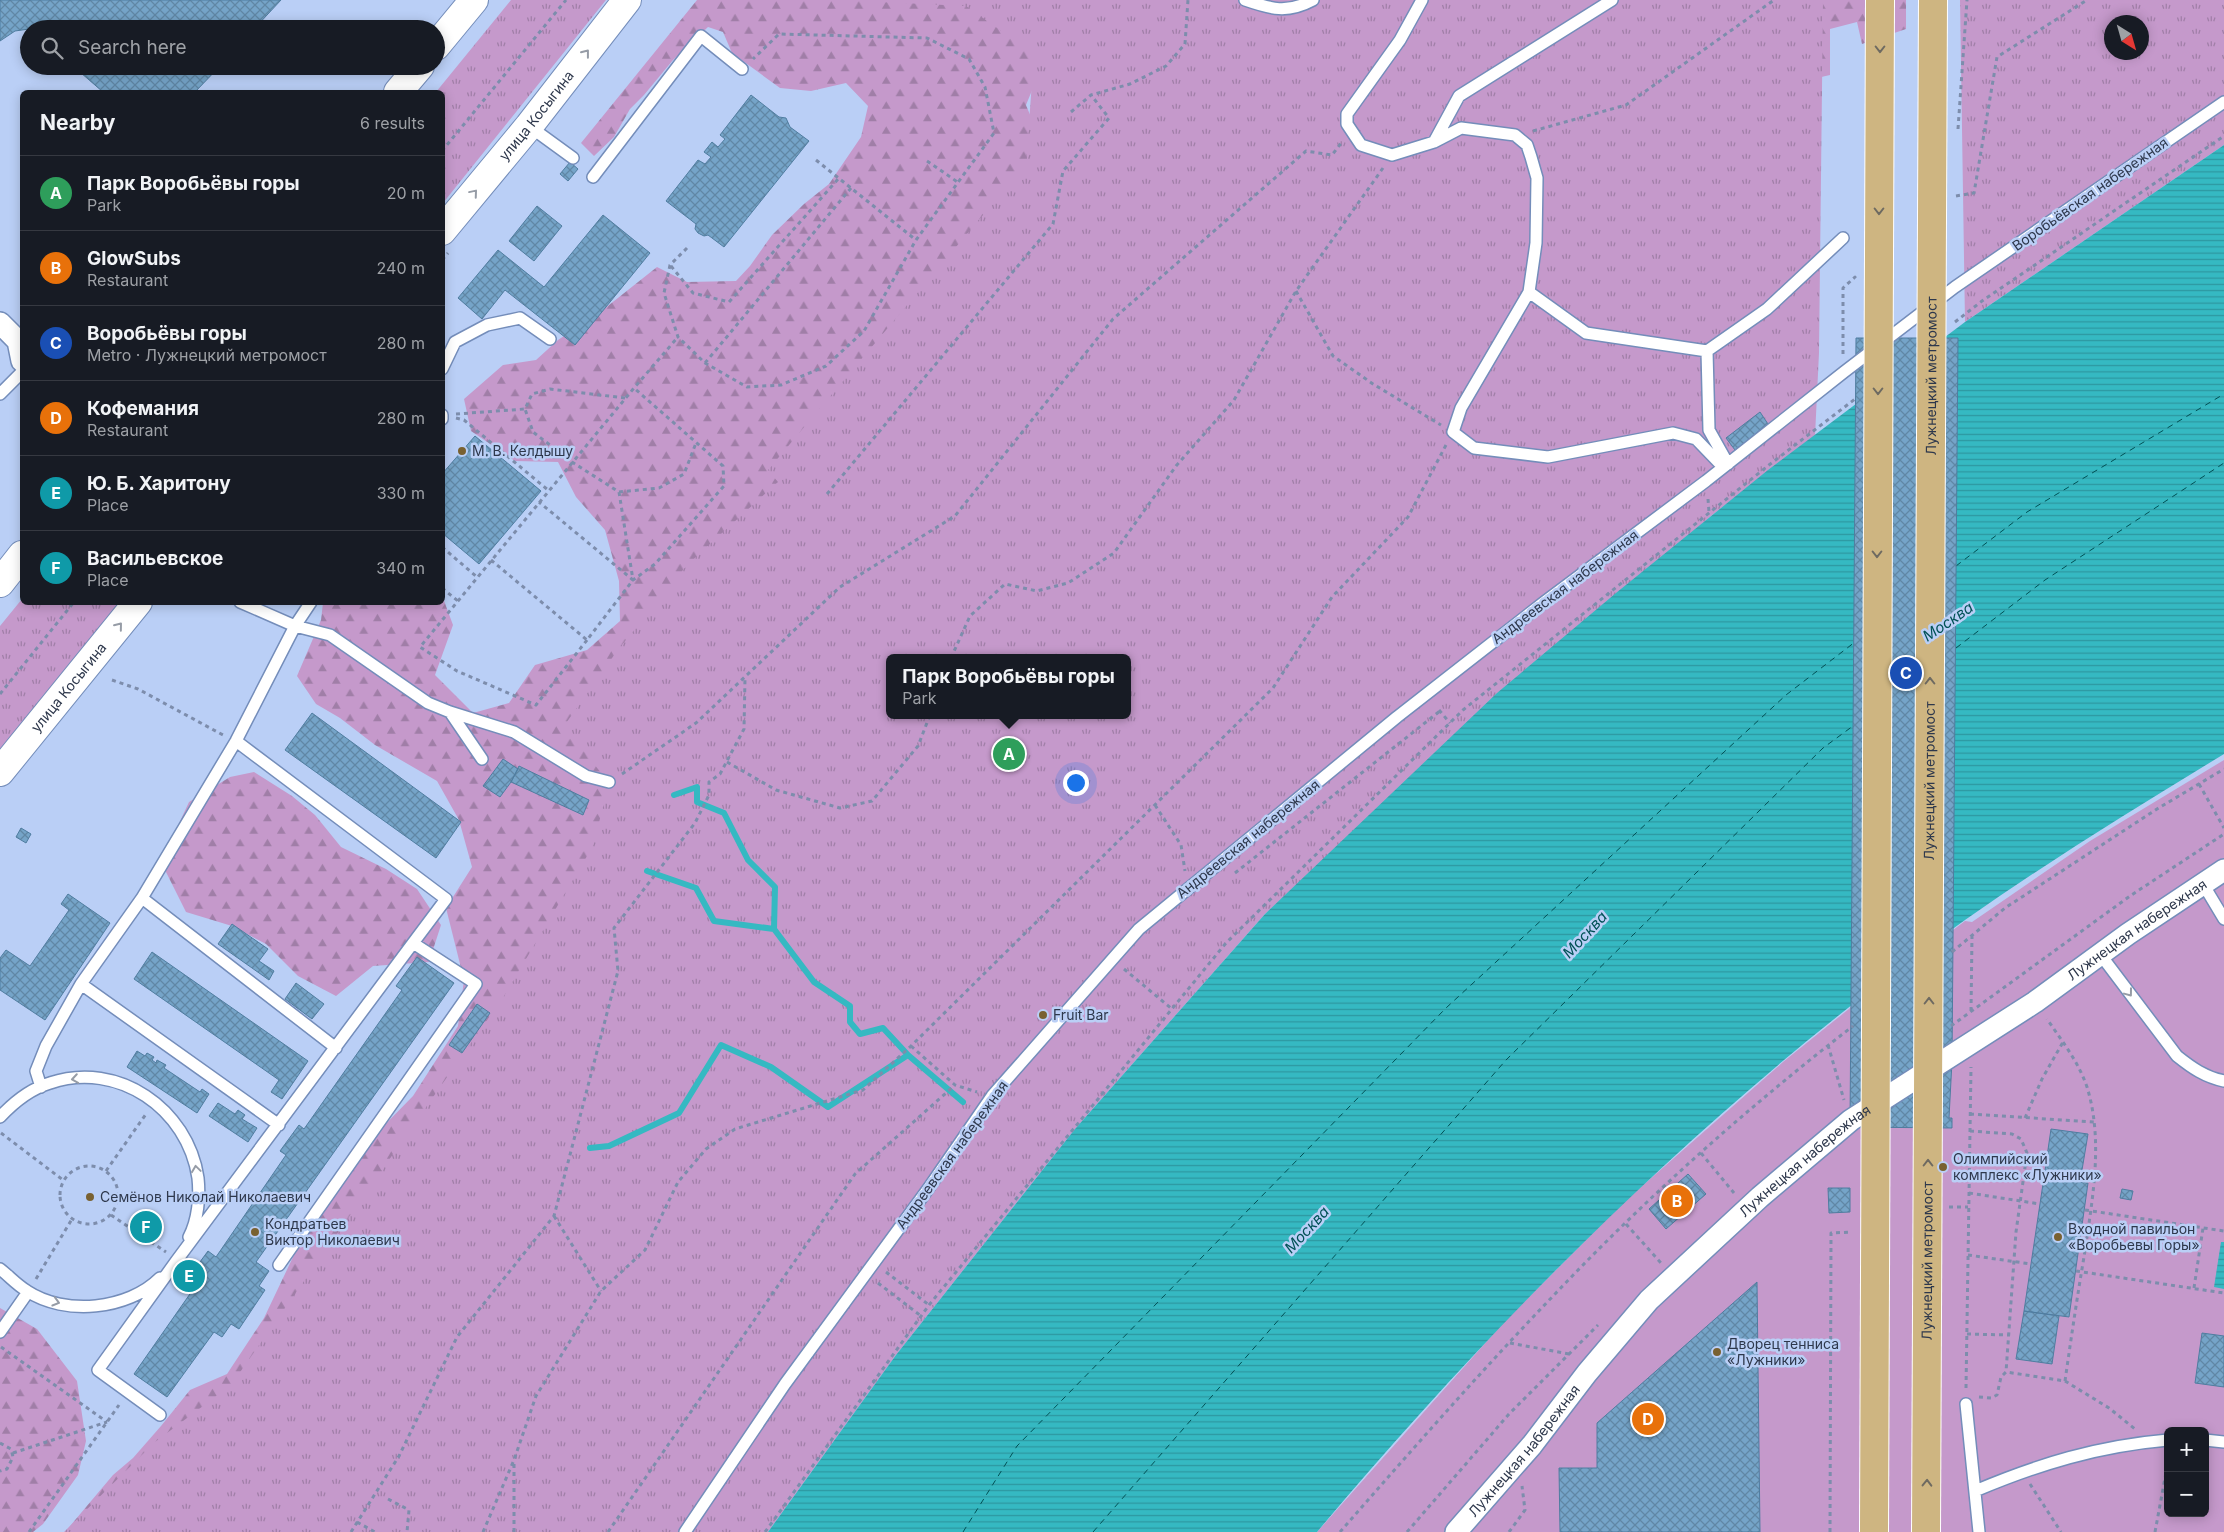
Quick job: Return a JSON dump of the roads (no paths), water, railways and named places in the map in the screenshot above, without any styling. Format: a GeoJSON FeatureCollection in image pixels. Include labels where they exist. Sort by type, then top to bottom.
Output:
{"type":"FeatureCollection","features":[{"type":"Feature","properties":{"kind":"main road"},"geometry":{"type":"LineString","coordinates":[[445,35],[474,0]]}},
{"type":"Feature","properties":{"kind":"main road","name":"улица Косыгина"},"geometry":{"type":"LineString","coordinates":[[445,227],[529,126],[627,0]]}},
{"type":"Feature","properties":{"kind":"main road"},"geometry":{"type":"LineString","coordinates":[[1874,1532],[1880,0]]}},
{"type":"Feature","properties":{"kind":"main road","name":"Лужнецкий метромост"},"geometry":{"type":"LineString","coordinates":[[1926,1532],[1933,0]]}},
{"type":"Feature","properties":{"kind":"main road"},"geometry":{"type":"LineString","coordinates":[[400,90],[412,75]]}},
{"type":"Feature","properties":{"kind":"main road"},"geometry":{"type":"LineString","coordinates":[[0,583],[20,558]]}},
{"type":"Feature","properties":{"kind":"main road","name":"улица Косыгина"},"geometry":{"type":"LineString","coordinates":[[0,772],[136,605]]}},
{"type":"Feature","properties":{"kind":"street"},"geometry":{"type":"LineString","coordinates":[[0,323],[18,341],[20,350]]}},
{"type":"Feature","properties":{"kind":"street","name":"Лужнецкая набережная"},"geometry":{"type":"LineString","coordinates":[[1456,1532],[1532,1445],[1600,1358],[1649,1300],[1746,1210],[1851,1120],[2035,1002],[2100,954],[2224,870]]}},
{"type":"Feature","properties":{"kind":"lane"},"geometry":{"type":"LineString","coordinates":[[1245,0],[1272,10],[1300,7],[1313,0]]}},
{"type":"Feature","properties":{"kind":"lane"},"geometry":{"type":"LineString","coordinates":[[1422,0],[1400,40],[1347,114],[1347,124],[1351,132],[1361,146],[1392,155],[1434,142],[1461,128],[1515,135],[1527,145],[1537,178],[1536,243],[1529,292],[1461,408],[1453,432],[1474,448],[1548,457],[1673,433],[1696,439],[1725,465]]}},
{"type":"Feature","properties":{"kind":"lane"},"geometry":{"type":"LineString","coordinates":[[1434,142],[1459,96],[1612,0]]}},
{"type":"Feature","properties":{"kind":"lane"},"geometry":{"type":"LineString","coordinates":[[593,177],[701,36],[742,69]]}},
{"type":"Feature","properties":{"kind":"lane","name":"Воробьёвская набережная"},"geometry":{"type":"LineString","coordinates":[[1956,287],[2224,102]]}},
{"type":"Feature","properties":{"kind":"lane"},"geometry":{"type":"LineString","coordinates":[[529,126],[573,158]]}},
{"type":"Feature","properties":{"kind":"lane"},"geometry":{"type":"LineString","coordinates":[[1529,292],[1586,333],[1707,351],[1767,309],[1843,238]]}},
{"type":"Feature","properties":{"kind":"lane","name":"Андреевская набережная"},"geometry":{"type":"LineString","coordinates":[[685,1532],[786,1384],[928,1189],[992,1096],[1139,929],[1397,717],[1956,287]]}},
{"type":"Feature","properties":{"kind":"lane"},"geometry":{"type":"LineString","coordinates":[[445,364],[455,342],[487,325],[520,318],[550,339]]}},
{"type":"Feature","properties":{"kind":"lane"},"geometry":{"type":"LineString","coordinates":[[1707,351],[1709,430],[1725,465]]}},
{"type":"Feature","properties":{"kind":"lane"},"geometry":{"type":"LineString","coordinates":[[0,394],[20,374]]}},
{"type":"Feature","properties":{"kind":"lane"},"geometry":{"type":"LineString","coordinates":[[247,605],[295,626],[330,635],[428,703],[514,732],[586,776],[609,782]]}},
{"type":"Feature","properties":{"kind":"lane"},"geometry":{"type":"LineString","coordinates":[[41,1087],[36,1072],[46,1046],[81,984],[142,898],[236,741],[295,626],[308,605]]}},
{"type":"Feature","properties":{"kind":"lane"},"geometry":{"type":"LineString","coordinates":[[450,712],[482,759]]}},
{"type":"Feature","properties":{"kind":"lane"},"geometry":{"type":"LineString","coordinates":[[160,1415],[98,1370],[177,1260],[446,899],[236,741]]}},
{"type":"Feature","properties":{"kind":"lane"},"geometry":{"type":"LineString","coordinates":[[2203,884],[2222,913]]}},
{"type":"Feature","properties":{"kind":"lane"},"geometry":{"type":"LineString","coordinates":[[142,898],[336,1048]]}},
{"type":"Feature","properties":{"kind":"lane"},"geometry":{"type":"LineString","coordinates":[[280,1266],[476,984],[413,943]]}},
{"type":"Feature","properties":{"kind":"lane"},"geometry":{"type":"LineString","coordinates":[[2100,954],[2177,1056],[2192,1069],[2206,1076],[2224,1081]]}},
{"type":"Feature","properties":{"kind":"lane"},"geometry":{"type":"LineString","coordinates":[[81,984],[279,1125]]}},
{"type":"Feature","properties":{"kind":"lane"},"geometry":{"type":"LineString","coordinates":[[0,1117],[17,1099],[50,1083],[86,1077],[123,1084],[155,1101],[180,1127],[195,1159],[200,1194],[194,1229],[177,1260],[154,1284],[125,1300],[92,1307],[59,1304],[28,1292],[0,1269]]}},
{"type":"Feature","properties":{"kind":"lane"},"geometry":{"type":"LineString","coordinates":[[0,1332],[28,1292]]}},
{"type":"Feature","properties":{"kind":"lane"},"geometry":{"type":"LineString","coordinates":[[1966,1399],[1979,1532]]}},
{"type":"Feature","properties":{"kind":"lane"},"geometry":{"type":"LineString","coordinates":[[1975,1491],[2021,1471],[2070,1456],[2148,1441],[2164,1440]]}},
{"type":"Feature","properties":{"kind":"lane"},"geometry":{"type":"LineString","coordinates":[[2209,1440],[2224,1442]]}},
{"type":"Feature","properties":{"kind":"water","name":"Москва"},"geometry":{"type":"Polygon","coordinates":[[[2224,145],[2224,754],[2126,814],[1965,920],[1875,987],[1788,1057],[1622,1205],[1542,1284],[1390,1447],[1317,1532],[768,1532],[896,1355],[1075,1129],[1265,914],[1497,693],[1616,593],[1768,470],[1965,322],[2224,145]]]}},
{"type":"Feature","properties":{"kind":"water"},"geometry":{"type":"Polygon","coordinates":[[[2221,1242],[2224,1242],[2224,1289],[2214,1287],[2221,1242]]]}},
{"type":"Feature","properties":{"kind":"waterway"},"geometry":{"type":"LineString","coordinates":[[674,795],[697,787],[697,802],[724,813],[748,860],[775,887],[774,929]]}},
{"type":"Feature","properties":{"kind":"waterway"},"geometry":{"type":"LineString","coordinates":[[647,871],[696,888],[714,921],[774,929],[814,982],[850,1006],[850,1022],[860,1034],[883,1028],[908,1055],[963,1102]]}},
{"type":"Feature","properties":{"kind":"waterway"},"geometry":{"type":"LineString","coordinates":[[590,1148],[609,1146],[679,1113],[721,1045],[771,1067],[828,1107],[908,1055]]}},
{"type":"Feature","properties":{"kind":"place","name":"М. В. Келдышу"},"geometry":{"type":"Point","coordinates":[462,451]}},
{"type":"Feature","properties":{"kind":"place","name":"Воробьёвы горы"},"geometry":{"type":"Point","coordinates":[1906,673]}},
{"type":"Feature","properties":{"kind":"place","name":"Парк Воробьёвы горы"},"geometry":{"type":"Point","coordinates":[1009,754]}},
{"type":"Feature","properties":{"kind":"place","name":"Fruit Bar"},"geometry":{"type":"Point","coordinates":[1043,1015]}},
{"type":"Feature","properties":{"kind":"place","name":"Олимпийский комплекс «Лужники»"},"geometry":{"type":"Point","coordinates":[1943,1167]}},
{"type":"Feature","properties":{"kind":"place","name":"Семёнов Николай Николаевич"},"geometry":{"type":"Point","coordinates":[90,1197]}},
{"type":"Feature","properties":{"kind":"place","name":"GlowSubs"},"geometry":{"type":"Point","coordinates":[1677,1201]}},
{"type":"Feature","properties":{"kind":"place","name":"Васильевское"},"geometry":{"type":"Point","coordinates":[146,1227]}},
{"type":"Feature","properties":{"kind":"place","name":"Кондратьев Виктор Николаевич"},"geometry":{"type":"Point","coordinates":[255,1232]}},
{"type":"Feature","properties":{"kind":"place","name":"Входной павильон «Воробьевы Горы»"},"geometry":{"type":"Point","coordinates":[2058,1237]}},
{"type":"Feature","properties":{"kind":"place","name":"Ю. Б. Харитону"},"geometry":{"type":"Point","coordinates":[189,1276]}},
{"type":"Feature","properties":{"kind":"place","name":"Дворец тенниса «Лужники»"},"geometry":{"type":"Point","coordinates":[1717,1352]}},
{"type":"Feature","properties":{"kind":"place","name":"Кофемания"},"geometry":{"type":"Point","coordinates":[1648,1419]}}]}
